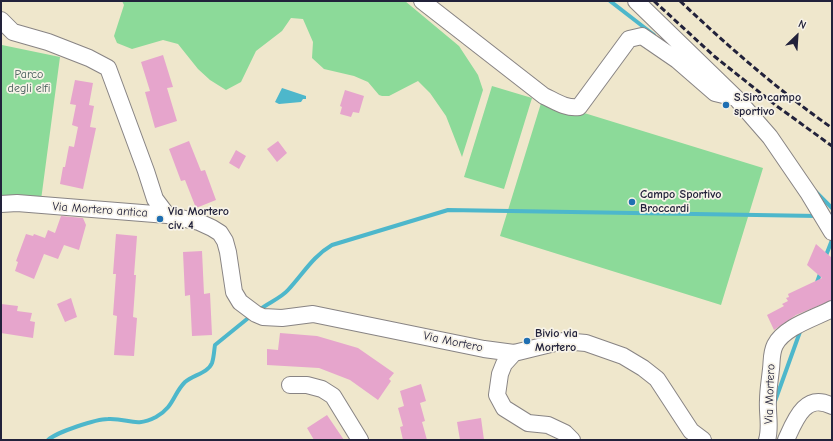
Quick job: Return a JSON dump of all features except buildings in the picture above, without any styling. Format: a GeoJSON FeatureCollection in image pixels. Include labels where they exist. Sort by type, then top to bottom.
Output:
{"type":"FeatureCollection","features":[{"type":"Feature","properties":{"kind":"street"},"geometry":{"type":"LineString","coordinates":[[422,1],[544,96],[573,108],[579,107],[629,39],[642,36],[677,60],[715,93],[736,98]]}},
{"type":"Feature","properties":{"kind":"street"},"geometry":{"type":"LineString","coordinates":[[636,1],[736,98],[770,137],[809,194],[832,232]]}},
{"type":"Feature","properties":{"kind":"street"},"geometry":{"type":"LineString","coordinates":[[1,20],[13,32],[89,58],[108,68],[155,199],[168,215]]}},
{"type":"Feature","properties":{"kind":"street","name":"Via Mortero antica"},"geometry":{"type":"LineString","coordinates":[[1,204],[168,215],[199,222],[220,233]]}},
{"type":"Feature","properties":{"kind":"street","name":"Via Mortero"},"geometry":{"type":"LineString","coordinates":[[220,233],[225,241],[228,252],[234,292],[240,302],[256,314],[263,317],[282,318],[313,314],[484,349],[514,352],[563,341],[586,343],[623,356],[643,368],[657,379],[691,431],[703,440]]}},
{"type":"Feature","properties":{"kind":"street","name":"Via Mortero"},"geometry":{"type":"LineString","coordinates":[[767,440],[769,434],[768,401],[772,355],[775,344],[794,327],[832,309]]}},
{"type":"Feature","properties":{"kind":"street"},"geometry":{"type":"LineString","coordinates":[[514,352],[504,364],[500,374],[497,395],[504,408],[528,423],[548,425],[565,433],[572,440]]}},
{"type":"Feature","properties":{"kind":"street"},"geometry":{"type":"LineString","coordinates":[[290,385],[322,389],[333,396],[360,440]]}},
{"type":"Feature","properties":{"kind":"street"},"geometry":{"type":"LineString","coordinates":[[786,440],[797,416],[809,404],[824,402],[832,406]]}},
{"type":"Feature","properties":{"kind":"green space"},"geometry":{"type":"Polygon","coordinates":[[[122,1],[405,1],[459,46],[478,75],[483,90],[462,157],[446,116],[430,93],[418,81],[389,96],[382,96],[379,95],[368,82],[354,76],[324,69],[312,58],[313,42],[303,19],[291,18],[282,31],[256,51],[241,82],[226,90],[210,80],[198,69],[178,44],[163,40],[132,49],[117,43],[114,36],[124,5],[122,1]]]}},
{"type":"Feature","properties":{"kind":"green space","name":"Parco degli elfi"},"geometry":{"type":"Polygon","coordinates":[[[2,45],[60,57],[41,200],[1,200],[2,45]]]}},
{"type":"Feature","properties":{"kind":"green space"},"geometry":{"type":"Polygon","coordinates":[[[492,86],[532,98],[504,189],[464,177],[492,86]]]}},
{"type":"Feature","properties":{"kind":"green space","name":"Campo Sportivo Broccardi"},"geometry":{"type":"Polygon","coordinates":[[[542,100],[763,168],[721,305],[500,236],[542,100]]]}},
{"type":"Feature","properties":{"kind":"water"},"geometry":{"type":"Polygon","coordinates":[[[282,88],[306,96],[306,99],[303,99],[301,102],[279,104],[275,102],[282,88]]]}},
{"type":"Feature","properties":{"kind":"waterway"},"geometry":{"type":"LineString","coordinates":[[610,1],[654,35]]}},
{"type":"Feature","properties":{"kind":"waterway"},"geometry":{"type":"LineString","coordinates":[[815,191],[832,208]]}},
{"type":"Feature","properties":{"kind":"waterway"},"geometry":{"type":"LineString","coordinates":[[258,311],[285,293],[319,254],[332,245],[448,210],[818,216]]}},
{"type":"Feature","properties":{"kind":"waterway"},"geometry":{"type":"LineString","coordinates":[[825,258],[832,240]]}},
{"type":"Feature","properties":{"kind":"waterway"},"geometry":{"type":"LineString","coordinates":[[816,285],[821,271]]}},
{"type":"Feature","properties":{"kind":"waterway"},"geometry":{"type":"LineString","coordinates":[[48,440],[77,426],[95,421],[115,419],[143,422],[156,417],[170,405],[185,382],[204,372],[210,366],[213,361],[215,345],[252,315]]}},
{"type":"Feature","properties":{"kind":"waterway"},"geometry":{"type":"LineString","coordinates":[[774,404],[801,329]]}},
{"type":"Feature","properties":{"kind":"railway"},"geometry":{"type":"LineString","coordinates":[[654,1],[714,56],[778,107],[832,146]]}},
{"type":"Feature","properties":{"kind":"railway"},"geometry":{"type":"LineString","coordinates":[[680,1],[754,68],[792,99],[832,128]]}},
{"type":"Feature","properties":{"kind":"place","name":"S.Siro campo sportivo"},"geometry":{"type":"Point","coordinates":[726,105]}},
{"type":"Feature","properties":{"kind":"place","name":"Campo Sportivo Broccardi"},"geometry":{"type":"Point","coordinates":[632,202]}},
{"type":"Feature","properties":{"kind":"place","name":"Via Mortero civ. 4"},"geometry":{"type":"Point","coordinates":[160,219]}},
{"type":"Feature","properties":{"kind":"place","name":"Bivio via Mortero"},"geometry":{"type":"Point","coordinates":[527,341]}}]}
